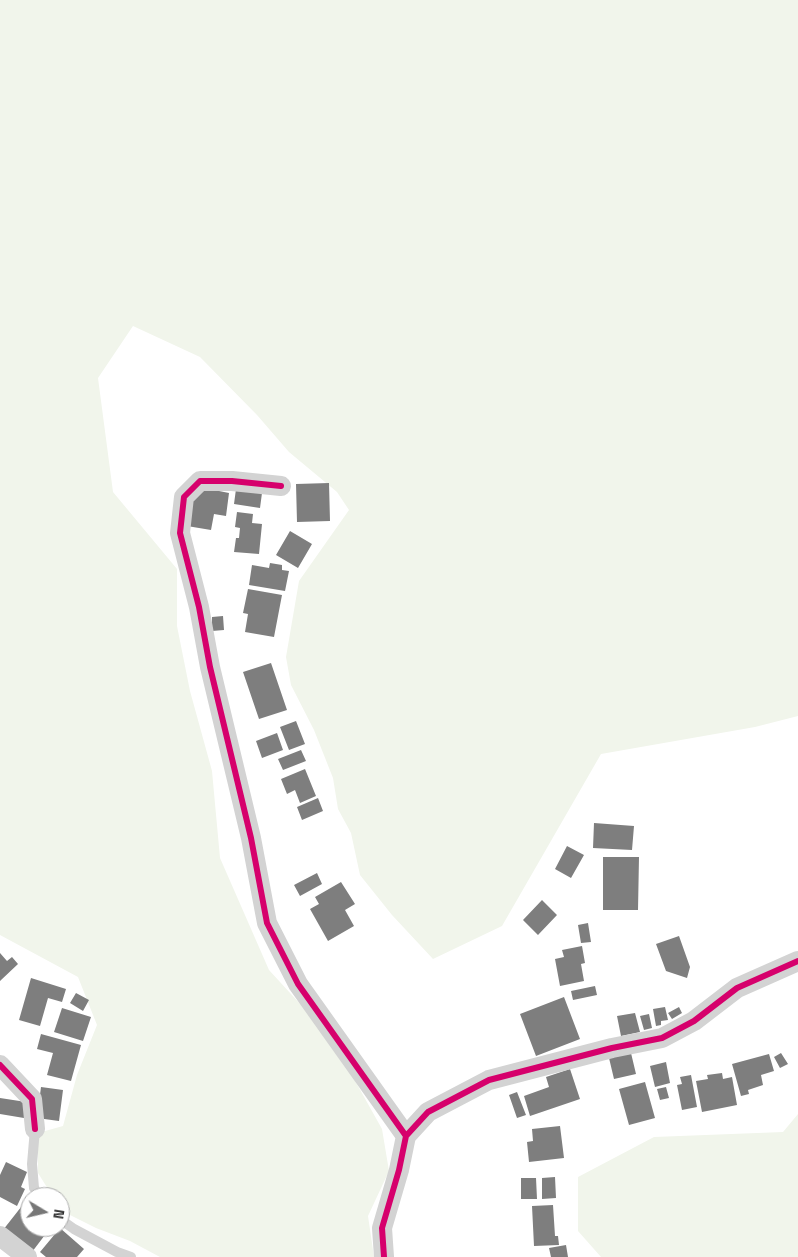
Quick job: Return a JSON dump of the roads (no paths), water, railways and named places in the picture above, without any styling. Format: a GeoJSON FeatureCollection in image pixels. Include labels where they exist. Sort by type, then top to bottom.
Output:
{"type":"FeatureCollection","features":[{"type":"Feature","properties":{"kind":"street"},"geometry":{"type":"LineString","coordinates":[[281,486],[232,481],[200,481],[184,497],[180,533],[199,607],[210,667],[251,838],[267,923],[298,984],[406,1136]]}},
{"type":"Feature","properties":{"kind":"street"},"geometry":{"type":"LineString","coordinates":[[384,1257],[382,1228],[406,1136],[428,1112],[489,1080],[612,1048],[662,1038],[694,1021],[737,988],[798,961]]}},
{"type":"Feature","properties":{"kind":"street"},"geometry":{"type":"LineString","coordinates":[[0,1065],[32,1099],[35,1129]]}},
{"type":"Feature","properties":{"kind":"street"},"geometry":{"type":"LineString","coordinates":[[0,1236],[27,1257]]}},
{"type":"Feature","properties":{"kind":"lane"},"geometry":{"type":"LineString","coordinates":[[34,1187],[32,1164],[35,1129]]}},
{"type":"Feature","properties":{"kind":"lane"},"geometry":{"type":"LineString","coordinates":[[70,1226],[117,1252],[131,1257]]}}]}
